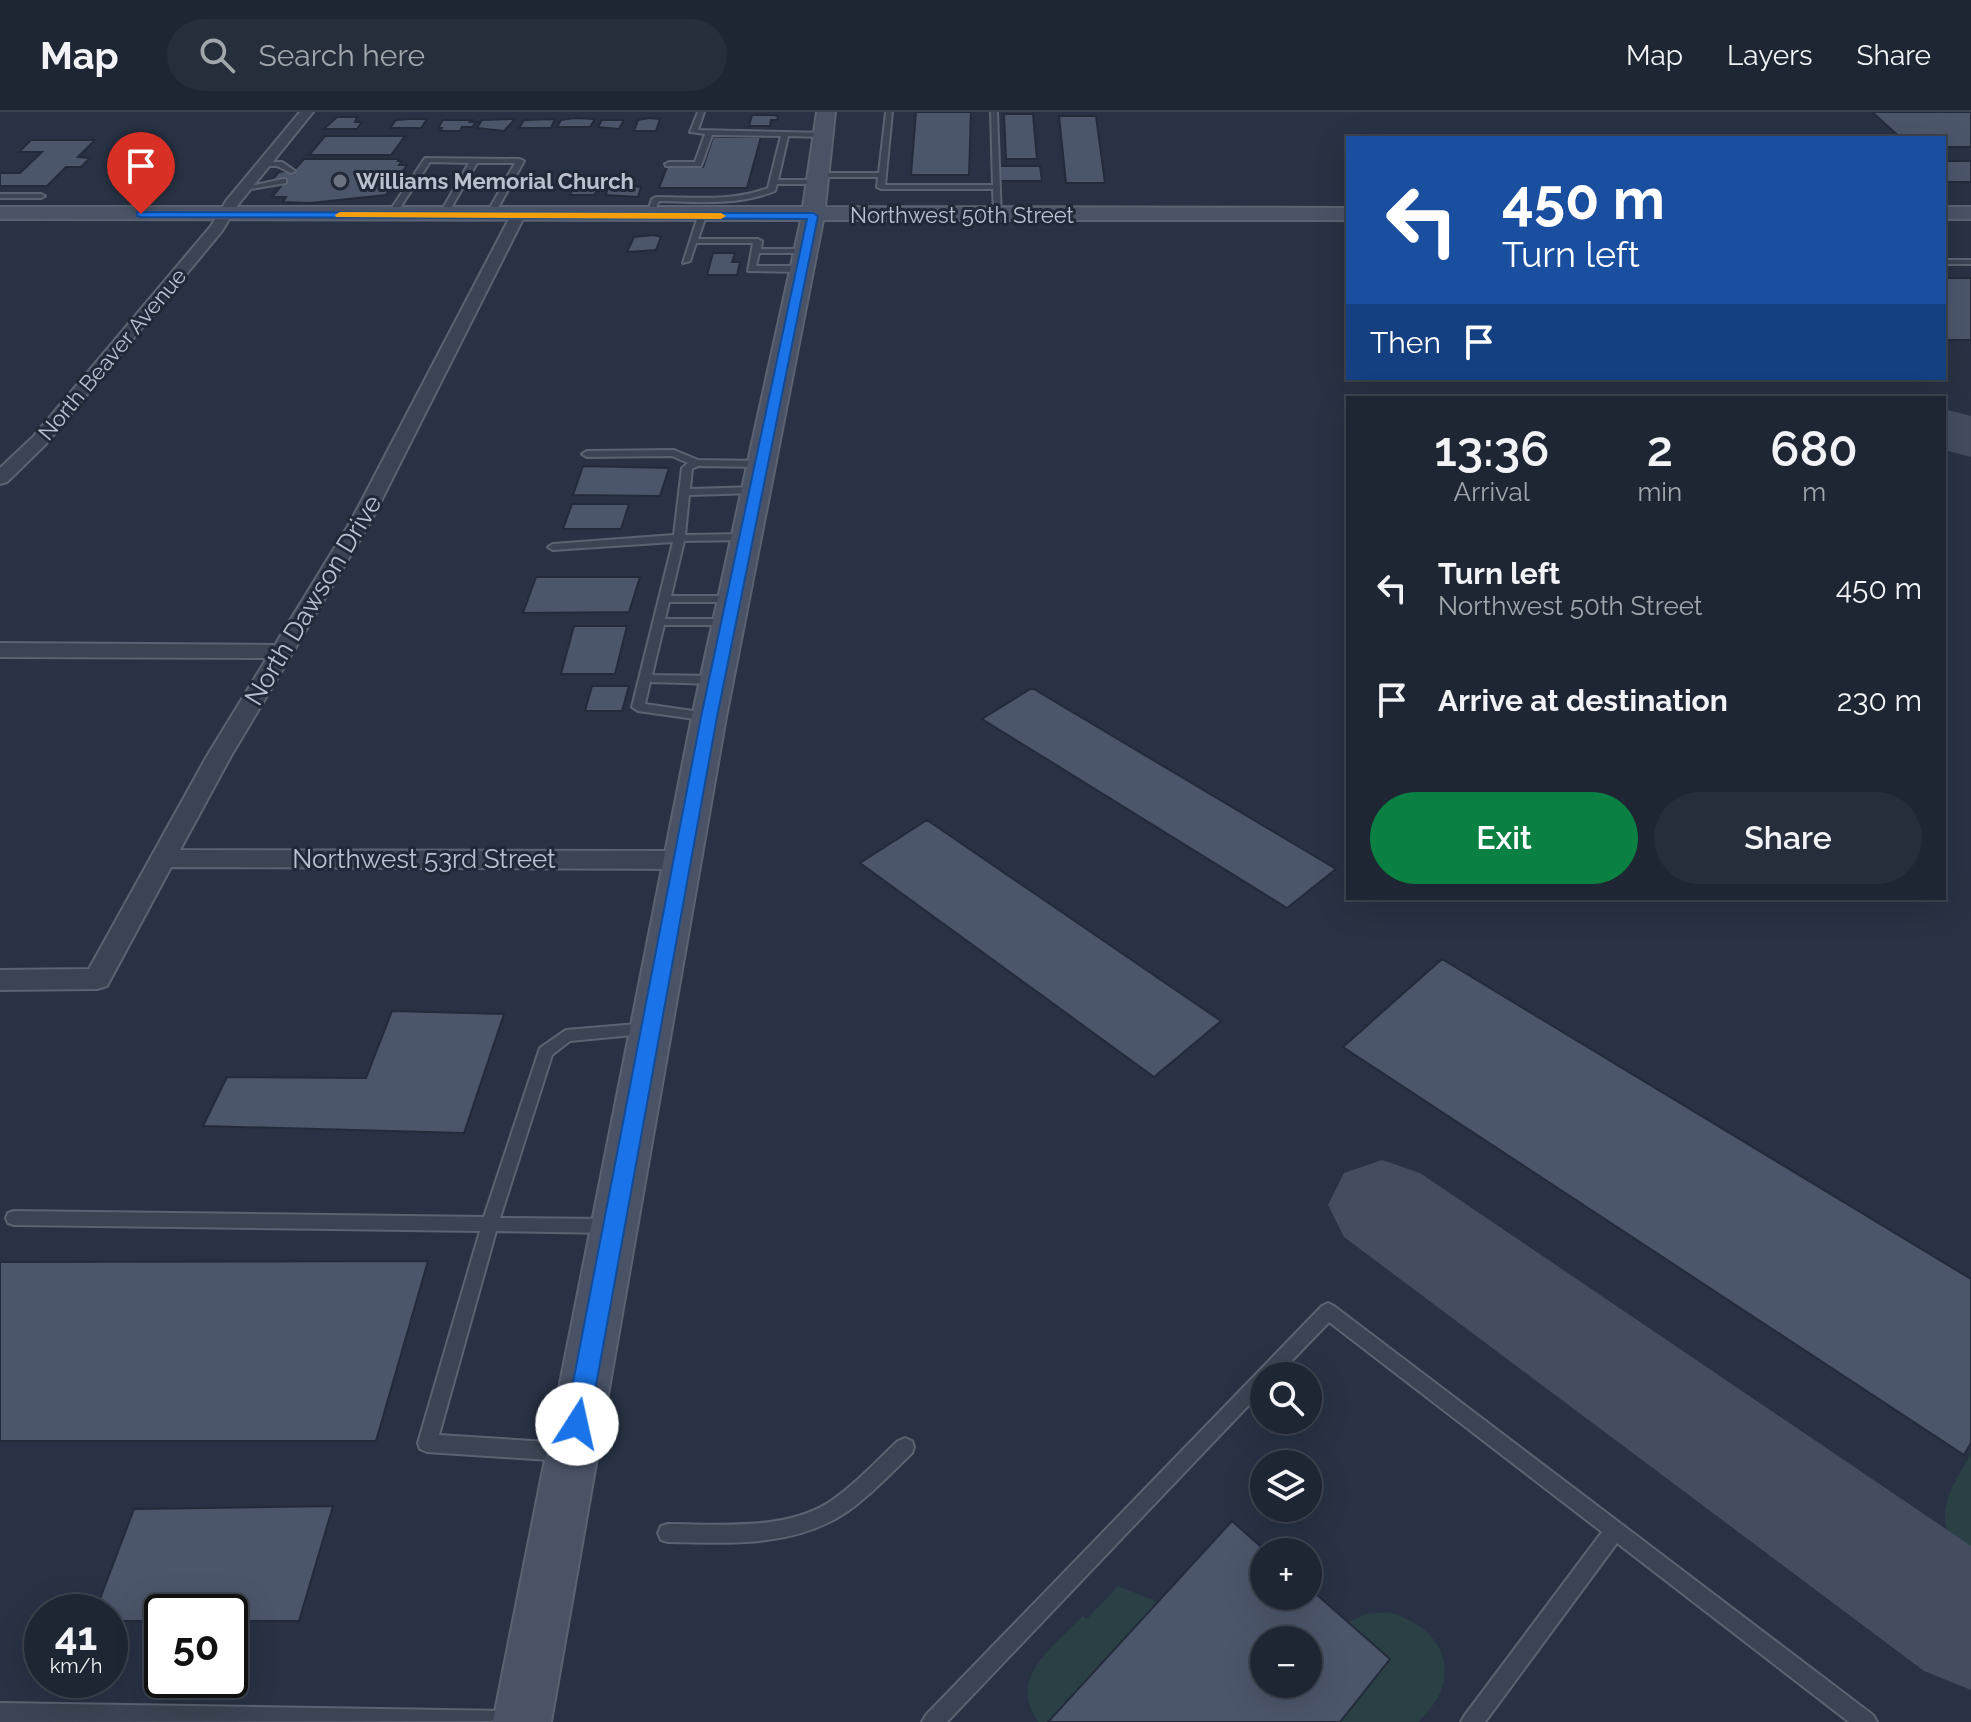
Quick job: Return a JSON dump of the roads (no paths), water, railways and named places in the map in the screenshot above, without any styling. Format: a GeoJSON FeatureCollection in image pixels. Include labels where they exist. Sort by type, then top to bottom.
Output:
{"type":"FeatureCollection","features":[{"type":"Feature","properties":{"kind":"main road"},"geometry":{"type":"LineString","coordinates":[[522,1721],[712,699],[813,216],[826,112]]}},
{"type":"Feature","properties":{"kind":"main road","name":"Northwest 50th Street"},"geometry":{"type":"LineString","coordinates":[[0,212],[649,215],[710,210],[813,216],[1346,214]]}},
{"type":"Feature","properties":{"kind":"main road"},"geometry":{"type":"LineString","coordinates":[[1946,213],[1971,213]]}},
{"type":"Feature","properties":{"kind":"street","name":"North Beaver Avenue"},"geometry":{"type":"LineString","coordinates":[[0,478],[39,441],[307,112]]}},
{"type":"Feature","properties":{"kind":"street","name":"North Dawson Drive"},"geometry":{"type":"LineString","coordinates":[[0,980],[97,979],[165,858],[187,812],[378,489],[518,215]]}},
{"type":"Feature","properties":{"kind":"street"},"geometry":{"type":"LineString","coordinates":[[0,650],[283,652]]}},
{"type":"Feature","properties":{"kind":"street","name":"Northwest 53rd Street"},"geometry":{"type":"LineString","coordinates":[[165,858],[682,860]]}},
{"type":"Feature","properties":{"kind":"lane"},"geometry":{"type":"LineString","coordinates":[[701,112],[694,132],[823,135]]}},
{"type":"Feature","properties":{"kind":"lane"},"geometry":{"type":"LineString","coordinates":[[889,112],[881,187],[997,187]]}},
{"type":"Feature","properties":{"kind":"lane"},"geometry":{"type":"LineString","coordinates":[[994,112],[998,215]]}},
{"type":"Feature","properties":{"kind":"lane"},"geometry":{"type":"LineString","coordinates":[[669,164],[698,164],[709,132]]}},
{"type":"Feature","properties":{"kind":"lane"},"geometry":{"type":"LineString","coordinates":[[686,261],[710,210],[772,189],[785,135]]}},
{"type":"Feature","properties":{"kind":"lane"},"geometry":{"type":"LineString","coordinates":[[391,215],[428,160],[520,161],[490,215]]}},
{"type":"Feature","properties":{"kind":"lane"},"geometry":{"type":"LineString","coordinates":[[443,215],[474,161]]}},
{"type":"Feature","properties":{"kind":"lane"},"geometry":{"type":"LineString","coordinates":[[265,164],[279,164],[291,171]]}},
{"type":"Feature","properties":{"kind":"lane"},"geometry":{"type":"LineString","coordinates":[[773,182],[882,175]]}},
{"type":"Feature","properties":{"kind":"lane"},"geometry":{"type":"LineString","coordinates":[[245,188],[283,181]]}},
{"type":"Feature","properties":{"kind":"lane"},"geometry":{"type":"LineString","coordinates":[[0,196],[41,196]]}},
{"type":"Feature","properties":{"kind":"lane"},"geometry":{"type":"LineString","coordinates":[[0,212],[15,196]]}},
{"type":"Feature","properties":{"kind":"lane"},"geometry":{"type":"LineString","coordinates":[[693,241],[758,241],[751,269],[804,260]]}},
{"type":"Feature","properties":{"kind":"lane"},"geometry":{"type":"LineString","coordinates":[[756,251],[804,260]]}},
{"type":"Feature","properties":{"kind":"lane"},"geometry":{"type":"LineString","coordinates":[[1946,262],[1971,262]]}},
{"type":"Feature","properties":{"kind":"lane"},"geometry":{"type":"LineString","coordinates":[[587,454],[674,453],[696,463],[760,477]]}},
{"type":"Feature","properties":{"kind":"lane"},"geometry":{"type":"LineString","coordinates":[[696,463],[687,468],[679,538],[638,707],[712,699]]}},
{"type":"Feature","properties":{"kind":"lane"},"geometry":{"type":"LineString","coordinates":[[684,492],[760,477]]}},
{"type":"Feature","properties":{"kind":"lane"},"geometry":{"type":"LineString","coordinates":[[553,547],[679,538],[747,537]]}},
{"type":"Feature","properties":{"kind":"lane"},"geometry":{"type":"LineString","coordinates":[[664,599],[731,611]]}},
{"type":"Feature","properties":{"kind":"lane"},"geometry":{"type":"LineString","coordinates":[[658,622],[731,611]]}},
{"type":"Feature","properties":{"kind":"lane"},"geometry":{"type":"LineString","coordinates":[[645,678],[712,699]]}},
{"type":"Feature","properties":{"kind":"lane"},"geometry":{"type":"LineString","coordinates":[[572,1453],[427,1443],[490,1224],[545,1052],[566,1036],[651,1029]]}},
{"type":"Feature","properties":{"kind":"lane"},"geometry":{"type":"LineString","coordinates":[[14,1218],[614,1226]]}},
{"type":"Feature","properties":{"kind":"lane"},"geometry":{"type":"LineString","coordinates":[[1279,1362],[1328,1311],[1866,1722]]}},
{"type":"Feature","properties":{"kind":"lane"},"geometry":{"type":"LineString","coordinates":[[933,1722],[1250,1393]]}},
{"type":"Feature","properties":{"kind":"lane"},"geometry":{"type":"LineString","coordinates":[[668,1533],[750,1533],[786,1529],[822,1516],[905,1447]]}},
{"type":"Feature","properties":{"kind":"lane"},"geometry":{"type":"LineString","coordinates":[[1472,1722],[1615,1530]]}},
{"type":"Feature","properties":{"kind":"lane"},"geometry":{"type":"LineString","coordinates":[[0,1713],[522,1721]]}},
{"type":"Feature","properties":{"kind":"place","name":"Williams Memorial Church"},"geometry":{"type":"Point","coordinates":[340,181]}}]}
